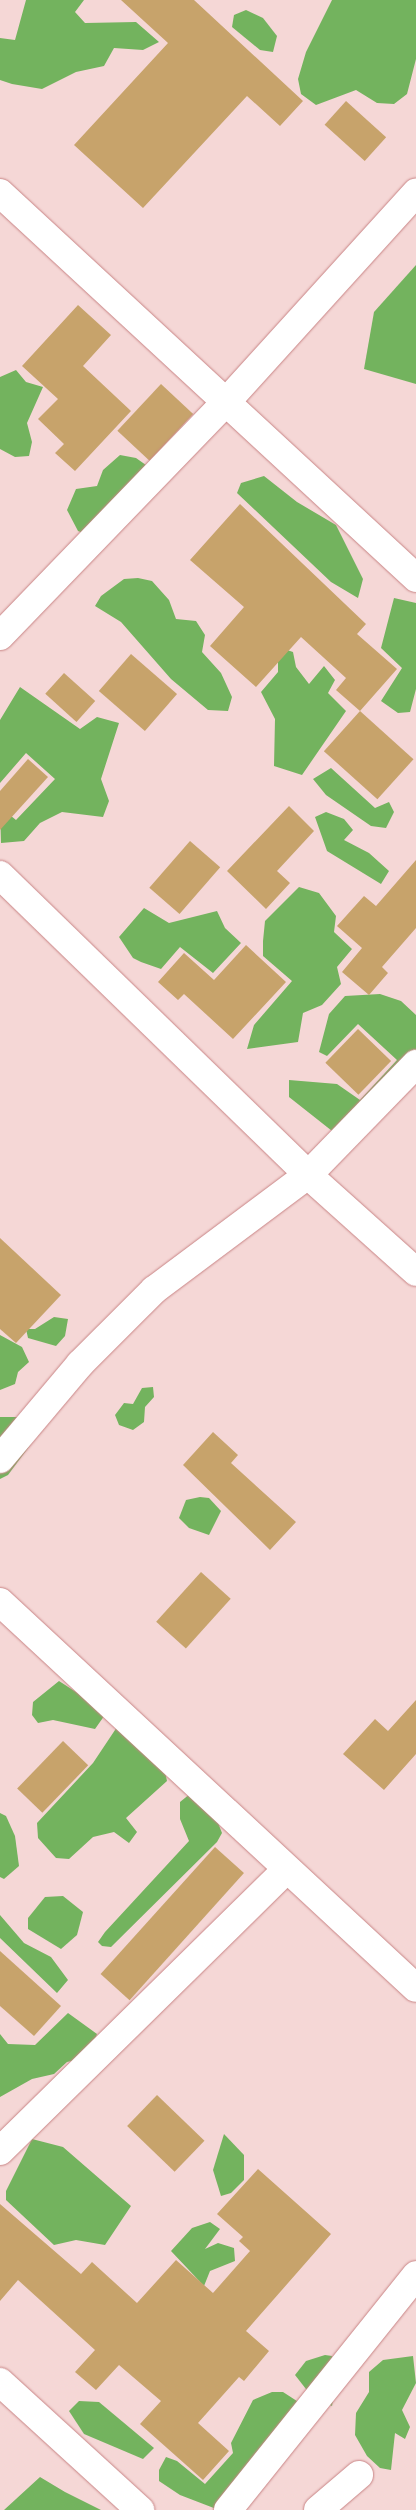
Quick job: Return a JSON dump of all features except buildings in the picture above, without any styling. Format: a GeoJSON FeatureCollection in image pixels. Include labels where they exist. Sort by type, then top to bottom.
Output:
{"type":"FeatureCollection","features":[{"type":"Feature","properties":{"kind":"street"},"geometry":{"type":"LineString","coordinates":[[0,193],[228,400],[416,578]]}},
{"type":"Feature","properties":{"kind":"street"},"geometry":{"type":"LineString","coordinates":[[0,636],[228,400],[416,194]]}},
{"type":"Feature","properties":{"kind":"street"},"geometry":{"type":"LineString","coordinates":[[0,875],[308,1176],[416,1272]]}},
{"type":"Feature","properties":{"kind":"street"},"geometry":{"type":"LineString","coordinates":[[0,1459],[80,1364],[154,1290],[308,1176],[416,1064]]}},
{"type":"Feature","properties":{"kind":"street"},"geometry":{"type":"LineString","coordinates":[[0,1602],[285,1871],[416,1988]]}},
{"type":"Feature","properties":{"kind":"street"},"geometry":{"type":"LineString","coordinates":[[0,2151],[285,1871]]}},
{"type":"Feature","properties":{"kind":"street"},"geometry":{"type":"LineString","coordinates":[[228,2510],[416,2275]]}},
{"type":"Feature","properties":{"kind":"street"},"geometry":{"type":"LineString","coordinates":[[0,2382],[140,2510]]}},
{"type":"Feature","properties":{"kind":"street"},"geometry":{"type":"LineString","coordinates":[[318,2510],[360,2475]]}},
{"type":"Feature","properties":{"kind":"green space"},"geometry":{"type":"Polygon","coordinates":[[[26,0],[84,0],[75,12],[85,23],[136,22],[159,42],[143,50],[114,48],[104,66],[76,72],[42,89],[12,84],[0,80],[0,38],[15,40],[26,0]]]}},
{"type":"Feature","properties":{"kind":"green space"},"geometry":{"type":"Polygon","coordinates":[[[332,0],[416,0],[416,59],[407,94],[394,104],[377,103],[356,90],[316,105],[301,94],[298,79],[306,52],[332,0]]]}},
{"type":"Feature","properties":{"kind":"green space"},"geometry":{"type":"Polygon","coordinates":[[[246,10],[263,18],[277,36],[273,52],[260,50],[232,27],[234,15],[246,10]]]}},
{"type":"Feature","properties":{"kind":"green space"},"geometry":{"type":"Polygon","coordinates":[[[416,265],[416,384],[364,369],[374,312],[416,265]]]}},
{"type":"Feature","properties":{"kind":"green space"},"geometry":{"type":"Polygon","coordinates":[[[16,370],[26,382],[43,387],[27,423],[32,442],[29,456],[15,457],[0,449],[0,377],[16,370]]]}},
{"type":"Feature","properties":{"kind":"green space"},"geometry":{"type":"Polygon","coordinates":[[[120,455],[136,458],[153,470],[92,537],[78,531],[67,510],[76,489],[97,486],[103,470],[120,455]]]}},
{"type":"Feature","properties":{"kind":"green space"},"geometry":{"type":"Polygon","coordinates":[[[264,476],[297,502],[336,525],[363,579],[358,598],[331,582],[237,493],[241,483],[264,476]]]}},
{"type":"Feature","properties":{"kind":"green space"},"geometry":{"type":"Polygon","coordinates":[[[138,578],[152,581],[169,600],[176,619],[196,621],[205,635],[202,652],[221,673],[232,697],[228,711],[208,710],[171,679],[121,622],[95,606],[101,596],[124,579],[138,578]]]}},
{"type":"Feature","properties":{"kind":"green space"},"geometry":{"type":"Polygon","coordinates":[[[394,598],[416,603],[416,689],[410,712],[398,713],[381,701],[402,668],[381,648],[394,598]]]}},
{"type":"Feature","properties":{"kind":"green space"},"geometry":{"type":"Polygon","coordinates":[[[278,647],[293,652],[296,667],[309,684],[324,666],[335,680],[328,693],[346,711],[302,775],[274,766],[275,719],[261,692],[278,672],[278,647]]]}},
{"type":"Feature","properties":{"kind":"green space"},"geometry":{"type":"Polygon","coordinates":[[[20,687],[80,729],[97,717],[119,723],[101,779],[109,801],[103,817],[62,812],[40,823],[24,841],[1,843],[0,807],[16,820],[55,779],[26,753],[0,783],[0,720],[20,687]]]}},
{"type":"Feature","properties":{"kind":"green space"},"geometry":{"type":"Polygon","coordinates":[[[331,768],[375,808],[389,802],[394,812],[386,828],[371,826],[326,795],[313,779],[331,768]]]}},
{"type":"Feature","properties":{"kind":"green space"},"geometry":{"type":"Polygon","coordinates":[[[326,812],[344,819],[353,830],[344,840],[369,853],[389,871],[381,884],[327,851],[315,817],[326,812]]]}},
{"type":"Feature","properties":{"kind":"green space"},"geometry":{"type":"Polygon","coordinates":[[[299,887],[319,893],[336,916],[334,932],[352,949],[337,967],[341,984],[322,1005],[303,1013],[298,1042],[247,1049],[254,1025],[292,981],[263,956],[263,941],[265,921],[299,887]]]}},
{"type":"Feature","properties":{"kind":"green space"},"geometry":{"type":"Polygon","coordinates":[[[144,908],[169,923],[217,911],[225,928],[241,943],[213,973],[180,947],[161,969],[141,962],[133,958],[119,937],[144,908]]]}},
{"type":"Feature","properties":{"kind":"green space"},"geometry":{"type":"Polygon","coordinates":[[[380,994],[401,1001],[416,1015],[416,1060],[346,1142],[289,1097],[289,1080],[337,1084],[360,1100],[397,1060],[358,1024],[327,1056],[319,1052],[329,1014],[345,996],[380,994]]]}},
{"type":"Feature","properties":{"kind":"green space"},"geometry":{"type":"Polygon","coordinates":[[[54,1317],[68,1319],[65,1336],[56,1346],[28,1338],[26,1329],[35,1329],[54,1317]]]}},
{"type":"Feature","properties":{"kind":"green space"},"geometry":{"type":"Polygon","coordinates":[[[0,1335],[22,1347],[29,1362],[18,1372],[15,1384],[0,1390],[0,1335]]]}},
{"type":"Feature","properties":{"kind":"green space"},"geometry":{"type":"Polygon","coordinates":[[[153,1387],[154,1397],[145,1407],[144,1422],[133,1430],[119,1425],[115,1415],[124,1403],[133,1404],[142,1388],[153,1387]]]}},
{"type":"Feature","properties":{"kind":"green space"},"geometry":{"type":"Polygon","coordinates":[[[0,1417],[22,1417],[34,1434],[31,1444],[8,1475],[0,1479],[0,1417]]]}},
{"type":"Feature","properties":{"kind":"green space"},"geometry":{"type":"Polygon","coordinates":[[[200,1497],[209,1498],[221,1511],[209,1535],[189,1528],[179,1518],[186,1500],[200,1497]]]}},
{"type":"Feature","properties":{"kind":"green space"},"geometry":{"type":"Polygon","coordinates":[[[59,1681],[107,1712],[95,1729],[53,1720],[38,1723],[32,1715],[33,1702],[59,1681]]]}},
{"type":"Feature","properties":{"kind":"green space"},"geometry":{"type":"Polygon","coordinates":[[[117,1727],[163,1762],[167,1781],[126,1818],[137,1832],[129,1843],[114,1832],[93,1837],[69,1859],[56,1858],[38,1838],[37,1823],[93,1763],[117,1727]]]}},
{"type":"Feature","properties":{"kind":"green space"},"geometry":{"type":"Polygon","coordinates":[[[196,1789],[215,1815],[222,1833],[217,1842],[111,1947],[102,1946],[98,1942],[105,1932],[189,1841],[180,1819],[180,1802],[196,1789]]]}},
{"type":"Feature","properties":{"kind":"green space"},"geometry":{"type":"Polygon","coordinates":[[[0,1813],[6,1816],[15,1836],[19,1866],[4,1879],[0,1877],[0,1813]]]}},
{"type":"Feature","properties":{"kind":"green space"},"geometry":{"type":"Polygon","coordinates":[[[63,1896],[83,1912],[77,1935],[61,1949],[28,1929],[28,1918],[45,1897],[63,1896]]]}},
{"type":"Feature","properties":{"kind":"green space"},"geometry":{"type":"Polygon","coordinates":[[[0,1915],[24,1943],[51,1957],[68,1980],[57,1993],[0,1938],[0,1915]]]}},
{"type":"Feature","properties":{"kind":"green space"},"geometry":{"type":"Polygon","coordinates":[[[68,2013],[97,2034],[90,2057],[67,2062],[54,2074],[32,2079],[0,2097],[0,2034],[8,2044],[35,2045],[68,2013]]]}},
{"type":"Feature","properties":{"kind":"green space"},"geometry":{"type":"Polygon","coordinates":[[[224,2134],[244,2155],[244,2180],[231,2193],[221,2196],[213,2170],[224,2134]]]}},
{"type":"Feature","properties":{"kind":"green space"},"geometry":{"type":"Polygon","coordinates":[[[32,2139],[63,2147],[131,2206],[105,2245],[76,2240],[54,2245],[6,2200],[6,2191],[32,2139]]]}},
{"type":"Feature","properties":{"kind":"green space"},"geometry":{"type":"Polygon","coordinates":[[[210,2222],[220,2229],[205,2249],[218,2243],[234,2248],[235,2261],[210,2271],[204,2286],[171,2251],[192,2228],[210,2222]]]}},
{"type":"Feature","properties":{"kind":"green space"},"geometry":{"type":"Polygon","coordinates":[[[325,2355],[332,2356],[338,2369],[332,2406],[313,2398],[295,2375],[306,2361],[325,2355]]]}},
{"type":"Feature","properties":{"kind":"green space"},"geometry":{"type":"Polygon","coordinates":[[[413,2356],[416,2383],[402,2410],[410,2427],[405,2439],[395,2433],[391,2470],[380,2468],[367,2456],[355,2435],[356,2413],[369,2392],[369,2372],[383,2360],[413,2356]]]}},
{"type":"Feature","properties":{"kind":"green space"},"geometry":{"type":"Polygon","coordinates":[[[272,2392],[283,2392],[300,2403],[219,2510],[180,2495],[159,2481],[159,2470],[166,2457],[177,2461],[205,2484],[233,2453],[231,2443],[253,2400],[272,2392]]]}},
{"type":"Feature","properties":{"kind":"green space"},"geometry":{"type":"Polygon","coordinates":[[[79,2401],[99,2402],[154,2448],[143,2459],[84,2434],[69,2411],[79,2401]]]}},
{"type":"Feature","properties":{"kind":"green space"},"geometry":{"type":"Polygon","coordinates":[[[40,2477],[65,2492],[101,2510],[4,2510],[40,2477]]]}}]}
